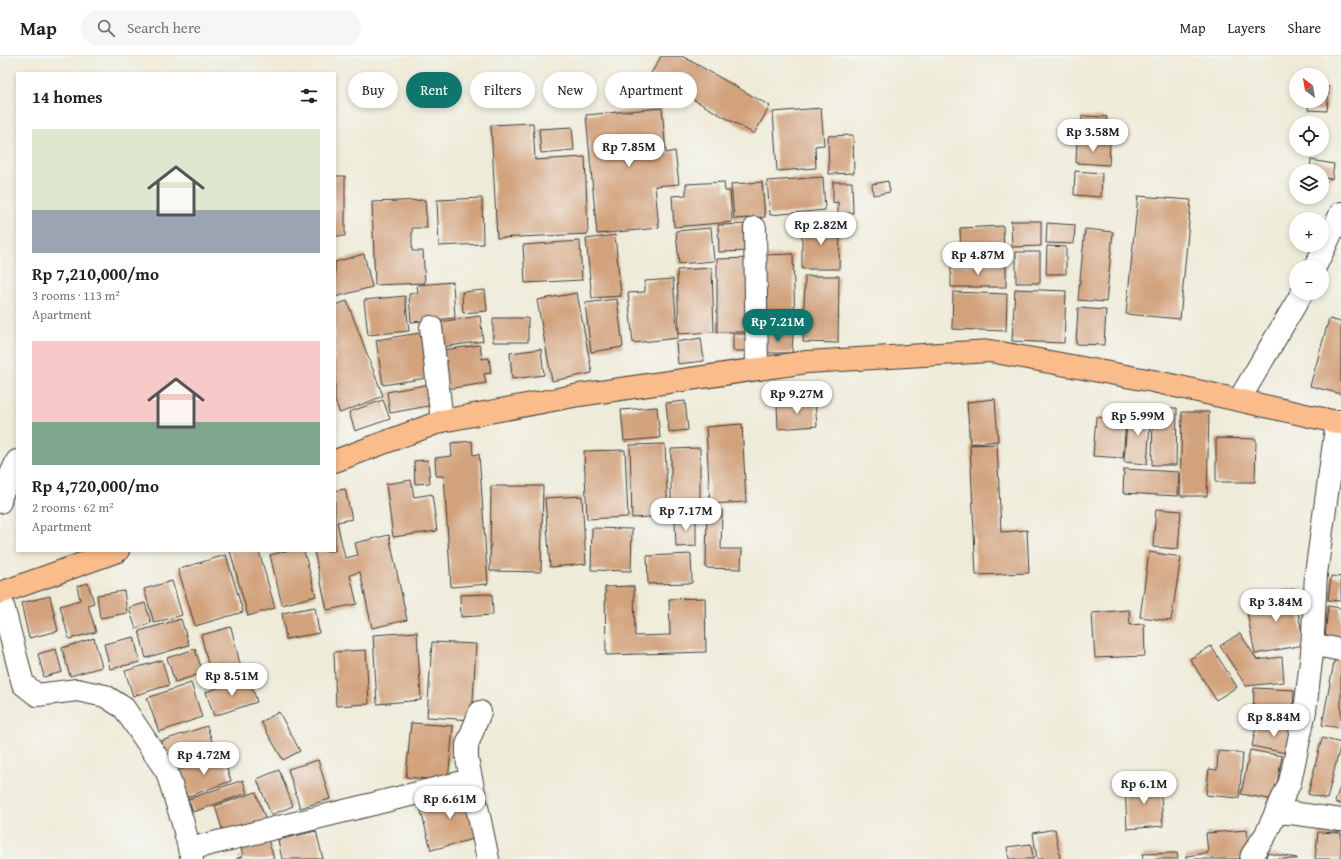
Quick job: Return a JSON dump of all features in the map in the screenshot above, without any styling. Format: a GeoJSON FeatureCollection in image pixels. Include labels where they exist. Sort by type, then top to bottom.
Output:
{"type":"FeatureCollection","features":[{"type":"Feature","properties":{"kind":"main road"},"geometry":{"type":"LineString","coordinates":[[336,461],[442,421],[579,395],[807,362],[990,351],[1153,381],[1339,422]]}},
{"type":"Feature","properties":{"kind":"main road"},"geometry":{"type":"LineString","coordinates":[[0,594],[115,552]]}},
{"type":"Feature","properties":{"kind":"street"},"geometry":{"type":"LineString","coordinates":[[1318,260],[1341,213]]}},
{"type":"Feature","properties":{"kind":"street"},"geometry":{"type":"LineString","coordinates":[[755,228],[757,369]]}},
{"type":"Feature","properties":{"kind":"street"},"geometry":{"type":"LineString","coordinates":[[1239,400],[1298,300]]}},
{"type":"Feature","properties":{"kind":"street"},"geometry":{"type":"LineString","coordinates":[[431,327],[442,421]]}},
{"type":"Feature","properties":{"kind":"street"},"geometry":{"type":"LineString","coordinates":[[1251,859],[1252,855],[1266,834],[1290,782],[1305,711],[1312,644],[1316,574],[1339,422]]}},
{"type":"Feature","properties":{"kind":"street"},"geometry":{"type":"LineString","coordinates":[[0,502],[1,496],[16,463]]}},
{"type":"Feature","properties":{"kind":"street"},"geometry":{"type":"LineString","coordinates":[[0,594],[23,684],[37,695],[77,690],[105,696],[124,708],[167,772],[182,820],[190,854],[471,780]]}},
{"type":"Feature","properties":{"kind":"street"},"geometry":{"type":"LineString","coordinates":[[1312,644],[1341,650]]}},
{"type":"Feature","properties":{"kind":"street"},"geometry":{"type":"LineString","coordinates":[[480,712],[467,744],[467,759],[488,859]]}},
{"type":"Feature","properties":{"kind":"street"},"geometry":{"type":"LineString","coordinates":[[1277,811],[1341,820]]}},
{"type":"Feature","properties":{"kind":"building"},"geometry":{"type":"Polygon","coordinates":[[[661,56],[682,56],[770,106],[754,134],[697,102],[697,72],[652,72],[661,56]]]}},
{"type":"Feature","properties":{"kind":"building"},"geometry":{"type":"Polygon","coordinates":[[[662,108],[666,153],[675,151],[679,184],[655,186],[659,228],[597,234],[586,115],[662,108]]]}},
{"type":"Feature","properties":{"kind":"building"},"geometry":{"type":"Polygon","coordinates":[[[821,108],[824,145],[815,146],[816,168],[777,171],[773,112],[821,108]]]}},
{"type":"Feature","properties":{"kind":"building"},"geometry":{"type":"Polygon","coordinates":[[[1308,108],[1327,108],[1327,111],[1308,110],[1308,108]]]}},
{"type":"Feature","properties":{"kind":"building"},"geometry":{"type":"Polygon","coordinates":[[[1082,116],[1107,117],[1106,138],[1081,136],[1082,116]]]}},
{"type":"Feature","properties":{"kind":"building"},"geometry":{"type":"Polygon","coordinates":[[[533,123],[535,160],[585,157],[588,234],[497,238],[491,125],[533,123]]]}},
{"type":"Feature","properties":{"kind":"building"},"geometry":{"type":"Polygon","coordinates":[[[572,127],[574,150],[541,153],[539,129],[572,127]]]}},
{"type":"Feature","properties":{"kind":"building"},"geometry":{"type":"Polygon","coordinates":[[[853,135],[854,173],[829,174],[828,136],[853,135]]]}},
{"type":"Feature","properties":{"kind":"building"},"geometry":{"type":"Polygon","coordinates":[[[1077,141],[1110,143],[1109,165],[1076,163],[1077,141]]]}},
{"type":"Feature","properties":{"kind":"building"},"geometry":{"type":"Polygon","coordinates":[[[1311,160],[1334,164],[1332,179],[1329,179],[1329,164],[1311,164],[1311,160]]]}},
{"type":"Feature","properties":{"kind":"building"},"geometry":{"type":"Polygon","coordinates":[[[1075,171],[1102,173],[1101,197],[1074,195],[1075,171]]]}},
{"type":"Feature","properties":{"kind":"building"},"geometry":{"type":"Polygon","coordinates":[[[336,176],[345,176],[345,236],[336,236],[336,176]]]}},
{"type":"Feature","properties":{"kind":"building"},"geometry":{"type":"Polygon","coordinates":[[[823,177],[825,210],[770,215],[767,181],[823,177]]]}},
{"type":"Feature","properties":{"kind":"building"},"geometry":{"type":"Polygon","coordinates":[[[888,181],[890,192],[873,195],[872,184],[888,181]]]}},
{"type":"Feature","properties":{"kind":"building"},"geometry":{"type":"Polygon","coordinates":[[[724,182],[725,191],[730,191],[732,222],[674,227],[672,196],[686,195],[686,184],[724,182]]]}},
{"type":"Feature","properties":{"kind":"building"},"geometry":{"type":"Polygon","coordinates":[[[762,182],[765,217],[734,219],[731,184],[762,182]]]}},
{"type":"Feature","properties":{"kind":"building"},"geometry":{"type":"Polygon","coordinates":[[[833,182],[852,182],[853,213],[838,213],[838,202],[833,203],[833,182]]]}},
{"type":"Feature","properties":{"kind":"building"},"geometry":{"type":"Polygon","coordinates":[[[1138,196],[1191,200],[1180,319],[1126,314],[1138,196]]]}},
{"type":"Feature","properties":{"kind":"building"},"geometry":{"type":"Polygon","coordinates":[[[482,198],[483,244],[439,246],[437,200],[482,198]]]}},
{"type":"Feature","properties":{"kind":"building"},"geometry":{"type":"Polygon","coordinates":[[[425,200],[427,228],[412,228],[412,251],[423,251],[425,283],[375,285],[372,202],[425,200]]]}},
{"type":"Feature","properties":{"kind":"building"},"geometry":{"type":"Polygon","coordinates":[[[1011,221],[1041,221],[1041,246],[1012,247],[1011,221]]]}},
{"type":"Feature","properties":{"kind":"building"},"geometry":{"type":"Polygon","coordinates":[[[802,222],[840,223],[839,269],[802,269],[802,222]]]}},
{"type":"Feature","properties":{"kind":"building"},"geometry":{"type":"Polygon","coordinates":[[[1047,223],[1075,225],[1074,244],[1046,243],[1047,223]]]}},
{"type":"Feature","properties":{"kind":"building"},"geometry":{"type":"Polygon","coordinates":[[[750,224],[751,251],[719,252],[718,225],[750,224]]]}},
{"type":"Feature","properties":{"kind":"building"},"geometry":{"type":"Polygon","coordinates":[[[1003,226],[1004,255],[961,257],[960,228],[1003,226]]]}},
{"type":"Feature","properties":{"kind":"building"},"geometry":{"type":"Polygon","coordinates":[[[711,228],[714,261],[679,264],[676,231],[711,228]]]}},
{"type":"Feature","properties":{"kind":"building"},"geometry":{"type":"Polygon","coordinates":[[[1085,229],[1113,232],[1106,302],[1078,300],[1085,229]]]}},
{"type":"Feature","properties":{"kind":"building"},"geometry":{"type":"Polygon","coordinates":[[[615,235],[621,296],[592,298],[586,239],[615,235]]]}},
{"type":"Feature","properties":{"kind":"building"},"geometry":{"type":"Polygon","coordinates":[[[580,241],[582,280],[525,283],[523,245],[580,241]]]}},
{"type":"Feature","properties":{"kind":"building"},"geometry":{"type":"Polygon","coordinates":[[[1047,246],[1066,247],[1066,274],[1046,274],[1047,246]]]}},
{"type":"Feature","properties":{"kind":"building"},"geometry":{"type":"Polygon","coordinates":[[[1016,252],[1040,252],[1040,283],[1016,283],[1016,252]]]}},
{"type":"Feature","properties":{"kind":"building"},"geometry":{"type":"Polygon","coordinates":[[[364,254],[372,287],[336,297],[336,262],[364,254]]]}},
{"type":"Feature","properties":{"kind":"building"},"geometry":{"type":"Polygon","coordinates":[[[793,254],[795,327],[765,328],[762,255],[793,254]]]}},
{"type":"Feature","properties":{"kind":"building"},"geometry":{"type":"Polygon","coordinates":[[[752,258],[753,332],[717,332],[717,259],[752,258]]]}},
{"type":"Feature","properties":{"kind":"building"},"geometry":{"type":"Polygon","coordinates":[[[951,266],[1006,266],[1006,287],[951,287],[951,266]]]}},
{"type":"Feature","properties":{"kind":"building"},"geometry":{"type":"Polygon","coordinates":[[[712,268],[714,332],[679,334],[677,270],[712,268]]]}},
{"type":"Feature","properties":{"kind":"building"},"geometry":{"type":"Polygon","coordinates":[[[805,276],[839,276],[838,343],[803,342],[805,276]]]}},
{"type":"Feature","properties":{"kind":"building"},"geometry":{"type":"Polygon","coordinates":[[[673,279],[678,338],[633,343],[628,293],[645,292],[645,281],[673,279]]]}},
{"type":"Feature","properties":{"kind":"building"},"geometry":{"type":"Polygon","coordinates":[[[453,282],[455,318],[411,322],[409,294],[418,293],[417,285],[453,282]]]}},
{"type":"Feature","properties":{"kind":"building"},"geometry":{"type":"Polygon","coordinates":[[[1015,289],[1066,291],[1064,343],[1012,341],[1015,289]]]}},
{"type":"Feature","properties":{"kind":"building"},"geometry":{"type":"Polygon","coordinates":[[[485,290],[487,311],[463,313],[462,292],[485,290]]]}},
{"type":"Feature","properties":{"kind":"building"},"geometry":{"type":"Polygon","coordinates":[[[953,292],[1007,294],[1006,331],[952,329],[953,292]]]}},
{"type":"Feature","properties":{"kind":"building"},"geometry":{"type":"Polygon","coordinates":[[[577,293],[592,373],[552,381],[537,300],[577,293]]]}},
{"type":"Feature","properties":{"kind":"building"},"geometry":{"type":"Polygon","coordinates":[[[405,296],[409,331],[368,335],[364,300],[405,296]]]}},
{"type":"Feature","properties":{"kind":"building"},"geometry":{"type":"Polygon","coordinates":[[[617,299],[623,347],[591,352],[585,303],[617,299]]]}},
{"type":"Feature","properties":{"kind":"building"},"geometry":{"type":"Polygon","coordinates":[[[347,301],[383,396],[340,413],[336,403],[336,305],[347,301]]]}},
{"type":"Feature","properties":{"kind":"building"},"geometry":{"type":"Polygon","coordinates":[[[1078,308],[1106,310],[1104,345],[1076,344],[1078,308]]]}},
{"type":"Feature","properties":{"kind":"building"},"geometry":{"type":"Polygon","coordinates":[[[480,316],[483,341],[443,347],[439,322],[480,316]]]}},
{"type":"Feature","properties":{"kind":"building"},"geometry":{"type":"Polygon","coordinates":[[[493,318],[528,318],[528,342],[493,342],[493,318]]]}},
{"type":"Feature","properties":{"kind":"building"},"geometry":{"type":"Polygon","coordinates":[[[1329,319],[1341,322],[1341,394],[1310,386],[1329,319]]]}},
{"type":"Feature","properties":{"kind":"building"},"geometry":{"type":"Polygon","coordinates":[[[426,332],[433,377],[383,385],[376,340],[426,332]]]}},
{"type":"Feature","properties":{"kind":"building"},"geometry":{"type":"Polygon","coordinates":[[[764,333],[793,333],[792,353],[763,353],[764,333]]]}},
{"type":"Feature","properties":{"kind":"building"},"geometry":{"type":"Polygon","coordinates":[[[733,334],[753,334],[753,351],[733,351],[733,334]]]}},
{"type":"Feature","properties":{"kind":"building"},"geometry":{"type":"Polygon","coordinates":[[[701,338],[704,361],[678,364],[676,342],[701,338]]]}},
{"type":"Feature","properties":{"kind":"building"},"geometry":{"type":"Polygon","coordinates":[[[480,345],[482,359],[489,358],[491,373],[484,374],[486,383],[447,389],[442,350],[480,345]]]}},
{"type":"Feature","properties":{"kind":"building"},"geometry":{"type":"Polygon","coordinates":[[[541,349],[544,375],[512,379],[510,353],[541,349]]]}},
{"type":"Feature","properties":{"kind":"building"},"geometry":{"type":"Polygon","coordinates":[[[430,384],[434,405],[390,413],[387,392],[430,384]]]}},
{"type":"Feature","properties":{"kind":"building"},"geometry":{"type":"Polygon","coordinates":[[[995,399],[998,441],[970,444],[967,402],[995,399]]]}},
{"type":"Feature","properties":{"kind":"building"},"geometry":{"type":"Polygon","coordinates":[[[383,400],[390,419],[355,431],[349,412],[383,400]]]}},
{"type":"Feature","properties":{"kind":"building"},"geometry":{"type":"Polygon","coordinates":[[[685,401],[688,430],[669,432],[666,403],[685,401]]]}},
{"type":"Feature","properties":{"kind":"building"},"geometry":{"type":"Polygon","coordinates":[[[815,401],[817,426],[778,429],[777,404],[815,401]]]}},
{"type":"Feature","properties":{"kind":"building"},"geometry":{"type":"Polygon","coordinates":[[[657,407],[660,438],[624,441],[621,410],[657,407]]]}},
{"type":"Feature","properties":{"kind":"building"},"geometry":{"type":"Polygon","coordinates":[[[1153,408],[1177,408],[1176,465],[1152,465],[1153,408]]]}},
{"type":"Feature","properties":{"kind":"building"},"geometry":{"type":"Polygon","coordinates":[[[1128,410],[1151,412],[1147,464],[1124,462],[1128,410]]]}},
{"type":"Feature","properties":{"kind":"building"},"geometry":{"type":"Polygon","coordinates":[[[1182,412],[1209,412],[1207,496],[1180,496],[1182,412]]]}},
{"type":"Feature","properties":{"kind":"building"},"geometry":{"type":"Polygon","coordinates":[[[1096,417],[1126,420],[1123,458],[1093,456],[1096,417]]]}},
{"type":"Feature","properties":{"kind":"building"},"geometry":{"type":"Polygon","coordinates":[[[742,424],[746,502],[710,504],[706,427],[742,424]]]}},
{"type":"Feature","properties":{"kind":"building"},"geometry":{"type":"Polygon","coordinates":[[[1216,438],[1256,439],[1255,482],[1216,482],[1216,438]]]}},
{"type":"Feature","properties":{"kind":"building"},"geometry":{"type":"Polygon","coordinates":[[[472,441],[473,455],[479,454],[488,584],[451,587],[444,476],[436,476],[435,458],[452,456],[451,443],[472,441]]]}},
{"type":"Feature","properties":{"kind":"building"},"geometry":{"type":"Polygon","coordinates":[[[665,444],[668,516],[632,518],[630,445],[665,444]]]}},
{"type":"Feature","properties":{"kind":"building"},"geometry":{"type":"Polygon","coordinates":[[[997,444],[1001,532],[1027,530],[1029,573],[976,575],[970,445],[997,444]]]}},
{"type":"Feature","properties":{"kind":"building"},"geometry":{"type":"Polygon","coordinates":[[[700,448],[700,507],[671,507],[671,449],[700,448]]]}},
{"type":"Feature","properties":{"kind":"building"},"geometry":{"type":"Polygon","coordinates":[[[625,450],[628,517],[587,519],[584,451],[625,450]]]}},
{"type":"Feature","properties":{"kind":"building"},"geometry":{"type":"Polygon","coordinates":[[[428,460],[430,483],[415,484],[414,461],[428,460]]]}},
{"type":"Feature","properties":{"kind":"building"},"geometry":{"type":"Polygon","coordinates":[[[1124,469],[1179,472],[1178,496],[1123,493],[1124,469]]]}},
{"type":"Feature","properties":{"kind":"building"},"geometry":{"type":"Polygon","coordinates":[[[411,480],[414,497],[432,494],[437,531],[393,537],[386,484],[411,480]]]}},
{"type":"Feature","properties":{"kind":"building"},"geometry":{"type":"Polygon","coordinates":[[[491,486],[543,486],[541,572],[490,571],[491,486]]]}},
{"type":"Feature","properties":{"kind":"building"},"geometry":{"type":"Polygon","coordinates":[[[345,489],[352,519],[337,522],[345,558],[358,555],[355,543],[389,535],[407,620],[372,628],[360,572],[350,575],[357,604],[327,610],[314,552],[336,552],[336,491],[345,489]]]}},
{"type":"Feature","properties":{"kind":"building"},"geometry":{"type":"Polygon","coordinates":[[[582,496],[586,564],[550,567],[545,498],[582,496]]]}},
{"type":"Feature","properties":{"kind":"building"},"geometry":{"type":"Polygon","coordinates":[[[1156,509],[1181,511],[1178,549],[1153,547],[1156,509]]]}},
{"type":"Feature","properties":{"kind":"building"},"geometry":{"type":"Polygon","coordinates":[[[707,510],[722,510],[721,549],[742,549],[741,569],[706,568],[707,510]]]}},
{"type":"Feature","properties":{"kind":"building"},"geometry":{"type":"Polygon","coordinates":[[[696,518],[696,546],[676,547],[675,519],[696,518]]]}},
{"type":"Feature","properties":{"kind":"building"},"geometry":{"type":"Polygon","coordinates":[[[592,528],[632,529],[631,571],[591,570],[592,528]]]}},
{"type":"Feature","properties":{"kind":"building"},"geometry":{"type":"Polygon","coordinates":[[[230,552],[259,552],[275,608],[248,616],[230,552]]]}},
{"type":"Feature","properties":{"kind":"building"},"geometry":{"type":"Polygon","coordinates":[[[281,552],[304,552],[316,596],[282,605],[270,555],[281,552]]]}},
{"type":"Feature","properties":{"kind":"building"},"geometry":{"type":"Polygon","coordinates":[[[1149,552],[1181,557],[1171,621],[1140,617],[1149,552]]]}},
{"type":"Feature","properties":{"kind":"building"},"geometry":{"type":"Polygon","coordinates":[[[691,554],[692,583],[648,584],[647,556],[691,554]]]}},
{"type":"Feature","properties":{"kind":"building"},"geometry":{"type":"Polygon","coordinates":[[[226,555],[243,612],[195,626],[178,569],[226,555]]]}},
{"type":"Feature","properties":{"kind":"building"},"geometry":{"type":"Polygon","coordinates":[[[1331,576],[1341,577],[1341,601],[1328,600],[1331,576]]]}},
{"type":"Feature","properties":{"kind":"building"},"geometry":{"type":"Polygon","coordinates":[[[172,581],[182,615],[154,623],[144,589],[172,581]]]}},
{"type":"Feature","properties":{"kind":"building"},"geometry":{"type":"Polygon","coordinates":[[[88,583],[94,603],[88,605],[96,632],[69,639],[60,606],[80,600],[77,586],[88,583]]]}},
{"type":"Feature","properties":{"kind":"building"},"geometry":{"type":"Polygon","coordinates":[[[634,586],[635,636],[670,635],[669,599],[705,598],[706,652],[606,655],[605,587],[634,586]]]}},
{"type":"Feature","properties":{"kind":"building"},"geometry":{"type":"Polygon","coordinates":[[[1294,589],[1304,645],[1255,654],[1247,612],[1266,608],[1264,594],[1294,589]]]}},
{"type":"Feature","properties":{"kind":"building"},"geometry":{"type":"Polygon","coordinates":[[[124,591],[127,613],[100,618],[97,595],[124,591]]]}},
{"type":"Feature","properties":{"kind":"building"},"geometry":{"type":"Polygon","coordinates":[[[492,594],[493,615],[461,617],[460,595],[492,594]]]}},
{"type":"Feature","properties":{"kind":"building"},"geometry":{"type":"Polygon","coordinates":[[[50,596],[58,631],[29,638],[21,603],[50,596]]]}},
{"type":"Feature","properties":{"kind":"building"},"geometry":{"type":"Polygon","coordinates":[[[145,603],[151,623],[136,629],[129,608],[145,603]]]}},
{"type":"Feature","properties":{"kind":"building"},"geometry":{"type":"Polygon","coordinates":[[[1328,606],[1341,608],[1341,638],[1325,637],[1328,606]]]}},
{"type":"Feature","properties":{"kind":"building"},"geometry":{"type":"Polygon","coordinates":[[[315,607],[319,633],[286,639],[282,613],[315,607]]]}},
{"type":"Feature","properties":{"kind":"building"},"geometry":{"type":"Polygon","coordinates":[[[1129,610],[1130,625],[1144,624],[1145,656],[1095,658],[1092,613],[1129,610]]]}},
{"type":"Feature","properties":{"kind":"building"},"geometry":{"type":"Polygon","coordinates":[[[181,619],[189,645],[146,658],[139,631],[181,619]]]}},
{"type":"Feature","properties":{"kind":"building"},"geometry":{"type":"Polygon","coordinates":[[[231,627],[241,668],[211,676],[201,635],[231,627]]]}},
{"type":"Feature","properties":{"kind":"building"},"geometry":{"type":"Polygon","coordinates":[[[417,632],[421,700],[377,704],[373,635],[417,632]]]}},
{"type":"Feature","properties":{"kind":"building"},"geometry":{"type":"Polygon","coordinates":[[[1240,633],[1257,660],[1282,657],[1284,682],[1246,686],[1220,646],[1240,633]]]}},
{"type":"Feature","properties":{"kind":"building"},"geometry":{"type":"Polygon","coordinates":[[[134,637],[140,662],[110,669],[104,644],[134,637]]]}},
{"type":"Feature","properties":{"kind":"building"},"geometry":{"type":"Polygon","coordinates":[[[94,638],[102,667],[70,676],[62,648],[94,638]]]}},
{"type":"Feature","properties":{"kind":"building"},"geometry":{"type":"Polygon","coordinates":[[[432,642],[476,644],[472,720],[427,717],[432,642]]]}},
{"type":"Feature","properties":{"kind":"building"},"geometry":{"type":"Polygon","coordinates":[[[1211,646],[1237,687],[1216,700],[1190,659],[1211,646]]]}},
{"type":"Feature","properties":{"kind":"building"},"geometry":{"type":"Polygon","coordinates":[[[56,649],[62,672],[44,677],[38,654],[56,649]]]}},
{"type":"Feature","properties":{"kind":"building"},"geometry":{"type":"Polygon","coordinates":[[[195,649],[203,673],[175,682],[167,658],[195,649]]]}},
{"type":"Feature","properties":{"kind":"building"},"geometry":{"type":"Polygon","coordinates":[[[366,650],[369,704],[336,706],[334,652],[366,650]]]}},
{"type":"Feature","properties":{"kind":"building"},"geometry":{"type":"Polygon","coordinates":[[[1335,657],[1341,658],[1341,728],[1322,725],[1335,657]]]}},
{"type":"Feature","properties":{"kind":"building"},"geometry":{"type":"Polygon","coordinates":[[[162,660],[169,685],[133,696],[125,671],[162,660]]]}},
{"type":"Feature","properties":{"kind":"building"},"geometry":{"type":"Polygon","coordinates":[[[249,677],[257,702],[214,716],[206,692],[249,677]]]}},
{"type":"Feature","properties":{"kind":"building"},"geometry":{"type":"Polygon","coordinates":[[[191,683],[202,717],[159,732],[147,698],[191,683]]]}},
{"type":"Feature","properties":{"kind":"building"},"geometry":{"type":"Polygon","coordinates":[[[1254,688],[1294,690],[1293,721],[1253,719],[1254,688]]]}},
{"type":"Feature","properties":{"kind":"building"},"geometry":{"type":"Polygon","coordinates":[[[279,712],[300,751],[283,760],[261,722],[279,712]]]}},
{"type":"Feature","properties":{"kind":"building"},"geometry":{"type":"Polygon","coordinates":[[[411,723],[453,726],[448,781],[406,777],[411,723]]]}},
{"type":"Feature","properties":{"kind":"building"},"geometry":{"type":"Polygon","coordinates":[[[1257,723],[1296,731],[1291,754],[1252,746],[1257,723]]]}},
{"type":"Feature","properties":{"kind":"building"},"geometry":{"type":"Polygon","coordinates":[[[207,726],[215,750],[169,766],[161,741],[207,726]]]}},
{"type":"Feature","properties":{"kind":"building"},"geometry":{"type":"Polygon","coordinates":[[[1322,738],[1341,743],[1327,799],[1308,794],[1322,738]]]}},
{"type":"Feature","properties":{"kind":"building"},"geometry":{"type":"Polygon","coordinates":[[[1250,750],[1282,756],[1274,800],[1241,794],[1250,750]]]}},
{"type":"Feature","properties":{"kind":"building"},"geometry":{"type":"Polygon","coordinates":[[[1218,751],[1243,753],[1239,798],[1206,795],[1209,769],[1217,770],[1218,751]]]}},
{"type":"Feature","properties":{"kind":"building"},"geometry":{"type":"Polygon","coordinates":[[[222,754],[231,781],[187,797],[177,771],[222,754]]]}},
{"type":"Feature","properties":{"kind":"building"},"geometry":{"type":"Polygon","coordinates":[[[318,760],[330,799],[300,808],[288,769],[318,760]]]}},
{"type":"Feature","properties":{"kind":"building"},"geometry":{"type":"Polygon","coordinates":[[[279,770],[293,806],[271,815],[257,779],[279,770]]]}},
{"type":"Feature","properties":{"kind":"building"},"geometry":{"type":"Polygon","coordinates":[[[243,780],[247,793],[193,812],[188,799],[243,780]]]}},
{"type":"Feature","properties":{"kind":"building"},"geometry":{"type":"Polygon","coordinates":[[[1160,782],[1163,826],[1127,829],[1125,784],[1160,782]]]}},
{"type":"Feature","properties":{"kind":"building"},"geometry":{"type":"Polygon","coordinates":[[[1341,784],[1341,804],[1335,802],[1341,784]]]}},
{"type":"Feature","properties":{"kind":"building"},"geometry":{"type":"Polygon","coordinates":[[[469,790],[481,837],[431,850],[419,803],[469,790]]]}},
{"type":"Feature","properties":{"kind":"building"},"geometry":{"type":"Polygon","coordinates":[[[256,792],[266,821],[224,835],[215,806],[256,792]]]}},
{"type":"Feature","properties":{"kind":"building"},"geometry":{"type":"Polygon","coordinates":[[[1055,829],[1060,859],[1037,859],[1033,833],[1055,829]]]}},
{"type":"Feature","properties":{"kind":"building"},"geometry":{"type":"Polygon","coordinates":[[[1247,830],[1249,859],[1186,859],[1186,856],[1208,853],[1206,833],[1247,830]]]}},
{"type":"Feature","properties":{"kind":"building"},"geometry":{"type":"Polygon","coordinates":[[[316,831],[323,859],[282,859],[278,840],[316,831]]]}},
{"type":"Feature","properties":{"kind":"building"},"geometry":{"type":"Polygon","coordinates":[[[1318,832],[1341,833],[1341,859],[1315,859],[1318,832]]]}},
{"type":"Feature","properties":{"kind":"building"},"geometry":{"type":"Polygon","coordinates":[[[267,836],[274,859],[236,859],[243,856],[240,844],[267,836]]]}},
{"type":"Feature","properties":{"kind":"building"},"geometry":{"type":"Polygon","coordinates":[[[1031,844],[1033,859],[1009,859],[1007,847],[1031,844]]]}},
{"type":"Feature","properties":{"kind":"building"},"geometry":{"type":"Polygon","coordinates":[[[1177,853],[1178,859],[1143,859],[1142,854],[1177,853]]]}},
{"type":"Feature","properties":{"kind":"building"},"geometry":{"type":"Polygon","coordinates":[[[1267,853],[1297,858],[1297,859],[1266,859],[1267,853]]]}}]}
